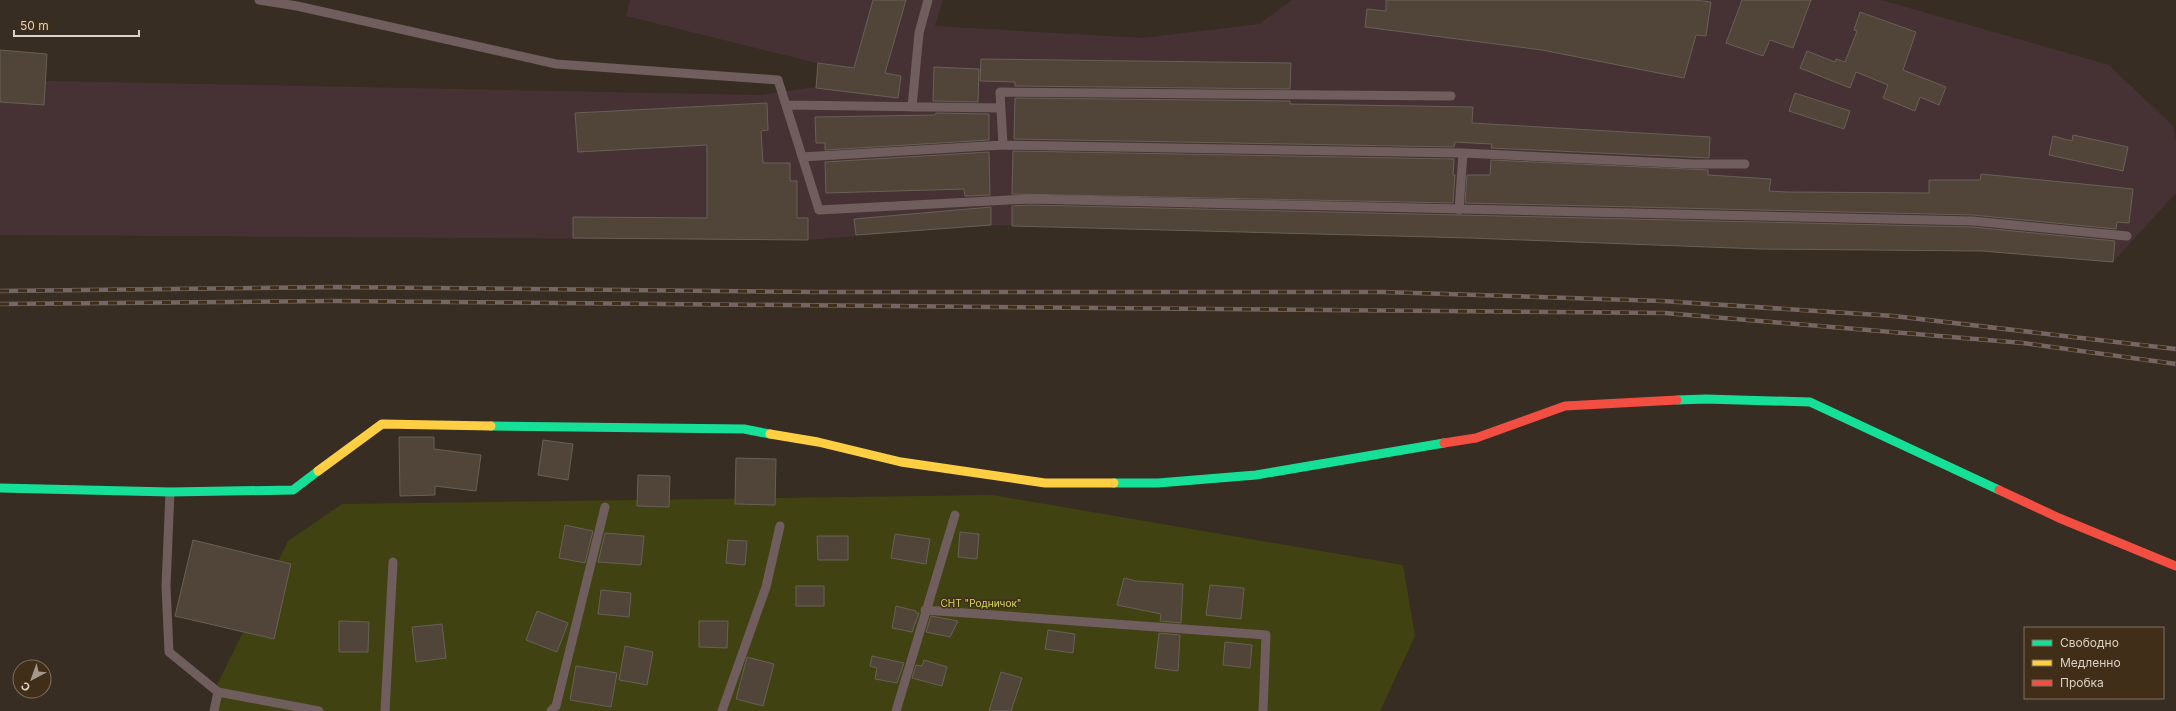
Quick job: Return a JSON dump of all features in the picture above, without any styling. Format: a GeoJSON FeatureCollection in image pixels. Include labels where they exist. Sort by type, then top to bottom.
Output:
{"type":"FeatureCollection","features":[{"type":"Feature","properties":{"kind":"street"},"geometry":{"type":"LineString","coordinates":[[0,488],[170,492],[293,490],[382,424],[744,428],[818,442],[901,462],[1045,483],[1158,483],[1256,475],[1476,438],[1565,406],[1706,398],[1810,402],[2059,518],[2176,566]]}},
{"type":"Feature","properties":{"kind":"lane"},"geometry":{"type":"LineString","coordinates":[[259,0],[297,6],[556,64],[778,80],[818,210],[1030,199],[1973,221],[2126,236]]}},
{"type":"Feature","properties":{"kind":"lane"},"geometry":{"type":"LineString","coordinates":[[912,107],[919,33],[928,0]]}},
{"type":"Feature","properties":{"kind":"lane"},"geometry":{"type":"LineString","coordinates":[[1003,145],[1000,92],[1451,96]]}},
{"type":"Feature","properties":{"kind":"lane"},"geometry":{"type":"LineString","coordinates":[[786,105],[1001,108]]}},
{"type":"Feature","properties":{"kind":"lane"},"geometry":{"type":"LineString","coordinates":[[802,157],[1003,145],[1463,153],[1694,164],[1745,164]]}},
{"type":"Feature","properties":{"kind":"lane"},"geometry":{"type":"LineString","coordinates":[[1459,210],[1463,153]]}},
{"type":"Feature","properties":{"kind":"lane"},"geometry":{"type":"LineString","coordinates":[[170,492],[166,586],[169,652],[218,692],[319,711]]}},
{"type":"Feature","properties":{"kind":"lane"},"geometry":{"type":"LineString","coordinates":[[551,711],[556,706],[605,507]]}},
{"type":"Feature","properties":{"kind":"lane"},"geometry":{"type":"LineString","coordinates":[[896,711],[925,610],[955,515]]}},
{"type":"Feature","properties":{"kind":"lane"},"geometry":{"type":"LineString","coordinates":[[722,711],[766,587],[780,526]]}},
{"type":"Feature","properties":{"kind":"lane"},"geometry":{"type":"LineString","coordinates":[[385,711],[393,562]]}},
{"type":"Feature","properties":{"kind":"lane"},"geometry":{"type":"LineString","coordinates":[[925,610],[1266,635],[1263,711]]}},
{"type":"Feature","properties":{"kind":"lane"},"geometry":{"type":"LineString","coordinates":[[214,711],[218,692]]}},
{"type":"Feature","properties":{"kind":"shaded area"},"geometry":{"type":"Polygon","coordinates":[[[630,0],[943,0],[935,26],[1143,38],[1259,24],[1292,0],[1881,0],[2109,65],[2173,126],[2176,141],[2176,193],[2113,262],[1982,251],[1760,249],[1470,238],[989,225],[808,240],[0,235],[0,80],[760,95],[816,87],[817,63],[626,16],[630,0]]]}},
{"type":"Feature","properties":{"kind":"green space","name":"СНТ \"Родничок\""},"geometry":{"type":"Polygon","coordinates":[[[992,495],[1403,565],[1415,636],[1380,711],[211,711],[218,683],[288,541],[342,504],[992,495]]]}},
{"type":"Feature","properties":{"kind":"building"},"geometry":{"type":"Polygon","coordinates":[[[873,0],[906,0],[885,73],[901,76],[898,98],[816,88],[818,63],[854,68],[873,0]]]}},
{"type":"Feature","properties":{"kind":"building"},"geometry":{"type":"Polygon","coordinates":[[[1386,0],[1694,0],[1711,2],[1706,36],[1696,35],[1684,78],[1542,50],[1365,27],[1367,9],[1386,11],[1386,0]]]}},
{"type":"Feature","properties":{"kind":"building"},"geometry":{"type":"Polygon","coordinates":[[[1742,0],[1811,0],[1793,48],[1770,40],[1763,56],[1726,43],[1742,0]]]}},
{"type":"Feature","properties":{"kind":"building"},"geometry":{"type":"Polygon","coordinates":[[[1860,12],[1916,32],[1903,70],[1946,87],[1939,105],[1920,97],[1915,111],[1883,98],[1888,85],[1856,72],[1850,88],[1800,68],[1807,51],[1835,62],[1836,59],[1845,62],[1857,31],[1854,30],[1860,12]]]}},
{"type":"Feature","properties":{"kind":"building"},"geometry":{"type":"Polygon","coordinates":[[[0,50],[47,54],[44,105],[0,102],[0,50]]]}},
{"type":"Feature","properties":{"kind":"building"},"geometry":{"type":"Polygon","coordinates":[[[981,59],[1291,63],[1290,89],[1015,86],[1015,82],[980,81],[981,59]]]}},
{"type":"Feature","properties":{"kind":"building"},"geometry":{"type":"Polygon","coordinates":[[[934,67],[979,69],[978,102],[933,101],[934,67]]]}},
{"type":"Feature","properties":{"kind":"building"},"geometry":{"type":"Polygon","coordinates":[[[1795,93],[1850,111],[1844,129],[1789,111],[1795,93]]]}},
{"type":"Feature","properties":{"kind":"building"},"geometry":{"type":"Polygon","coordinates":[[[1015,98],[1290,101],[1290,104],[1473,107],[1472,123],[1710,137],[1709,158],[1491,148],[1492,144],[1455,142],[1454,147],[1014,139],[1015,98]]]}},
{"type":"Feature","properties":{"kind":"building"},"geometry":{"type":"Polygon","coordinates":[[[767,103],[768,130],[761,131],[763,163],[790,163],[790,181],[797,181],[797,218],[808,218],[808,240],[573,238],[573,217],[707,218],[707,145],[578,152],[575,113],[767,103]]]}},
{"type":"Feature","properties":{"kind":"building"},"geometry":{"type":"Polygon","coordinates":[[[936,113],[989,114],[989,140],[825,150],[825,143],[816,143],[815,117],[935,115],[936,113]]]}},
{"type":"Feature","properties":{"kind":"building"},"geometry":{"type":"Polygon","coordinates":[[[2073,135],[2128,147],[2123,171],[2049,155],[2053,136],[2072,141],[2073,135]]]}},
{"type":"Feature","properties":{"kind":"building"},"geometry":{"type":"Polygon","coordinates":[[[1013,151],[1454,159],[1453,175],[1455,175],[1453,203],[1012,194],[1013,151]]]}},
{"type":"Feature","properties":{"kind":"building"},"geometry":{"type":"Polygon","coordinates":[[[989,152],[990,195],[965,196],[964,189],[826,193],[825,162],[989,152]]]}},
{"type":"Feature","properties":{"kind":"building"},"geometry":{"type":"Polygon","coordinates":[[[1491,160],[1708,170],[1708,175],[1771,179],[1769,191],[1787,192],[1929,193],[1929,180],[1980,180],[1981,174],[2133,189],[2129,223],[2117,222],[2116,229],[1973,215],[1465,203],[1467,175],[1490,175],[1491,160]]]}},
{"type":"Feature","properties":{"kind":"building"},"geometry":{"type":"Polygon","coordinates":[[[1029,205],[1973,227],[2115,241],[2113,262],[1982,251],[1760,249],[1470,238],[1012,226],[1012,206],[1029,205]]]}},
{"type":"Feature","properties":{"kind":"building"},"geometry":{"type":"Polygon","coordinates":[[[991,207],[991,225],[856,235],[854,219],[991,207]]]}},
{"type":"Feature","properties":{"kind":"building"},"geometry":{"type":"Polygon","coordinates":[[[399,437],[434,437],[434,449],[481,455],[476,491],[435,486],[435,495],[400,496],[399,437]]]}},
{"type":"Feature","properties":{"kind":"building"},"geometry":{"type":"Polygon","coordinates":[[[543,440],[573,444],[568,480],[538,475],[543,440]]]}},
{"type":"Feature","properties":{"kind":"building"},"geometry":{"type":"Polygon","coordinates":[[[736,458],[776,459],[775,505],[735,504],[736,458]]]}},
{"type":"Feature","properties":{"kind":"building"},"geometry":{"type":"Polygon","coordinates":[[[638,475],[670,476],[669,507],[637,506],[638,475]]]}},
{"type":"Feature","properties":{"kind":"building"},"geometry":{"type":"Polygon","coordinates":[[[565,525],[593,531],[585,563],[559,558],[565,525]]]}},
{"type":"Feature","properties":{"kind":"building"},"geometry":{"type":"Polygon","coordinates":[[[960,532],[979,534],[977,559],[958,557],[960,532]]]}},
{"type":"Feature","properties":{"kind":"building"},"geometry":{"type":"Polygon","coordinates":[[[605,533],[644,536],[641,565],[598,562],[605,533]]]}},
{"type":"Feature","properties":{"kind":"building"},"geometry":{"type":"Polygon","coordinates":[[[895,534],[930,539],[926,564],[891,558],[895,534]]]}},
{"type":"Feature","properties":{"kind":"building"},"geometry":{"type":"Polygon","coordinates":[[[817,536],[848,536],[848,560],[818,560],[817,536]]]}},
{"type":"Feature","properties":{"kind":"building"},"geometry":{"type":"Polygon","coordinates":[[[193,540],[291,564],[274,639],[175,616],[193,540]]]}},
{"type":"Feature","properties":{"kind":"building"},"geometry":{"type":"Polygon","coordinates":[[[728,540],[747,541],[745,565],[726,563],[728,540]]]}},
{"type":"Feature","properties":{"kind":"building"},"geometry":{"type":"Polygon","coordinates":[[[1124,578],[1136,581],[1183,584],[1181,623],[1160,621],[1161,614],[1117,605],[1124,578]]]}},
{"type":"Feature","properties":{"kind":"building"},"geometry":{"type":"Polygon","coordinates":[[[1210,585],[1244,588],[1241,619],[1206,615],[1210,585]]]}},
{"type":"Feature","properties":{"kind":"building"},"geometry":{"type":"Polygon","coordinates":[[[796,586],[824,586],[824,606],[796,606],[796,586]]]}},
{"type":"Feature","properties":{"kind":"building"},"geometry":{"type":"Polygon","coordinates":[[[601,590],[631,593],[629,617],[598,614],[601,590]]]}},
{"type":"Feature","properties":{"kind":"building"},"geometry":{"type":"Polygon","coordinates":[[[896,606],[919,613],[912,632],[892,628],[896,606]]]}},
{"type":"Feature","properties":{"kind":"building"},"geometry":{"type":"Polygon","coordinates":[[[537,611],[568,623],[557,652],[526,640],[537,611]]]}},
{"type":"Feature","properties":{"kind":"building"},"geometry":{"type":"Polygon","coordinates":[[[931,616],[958,621],[950,637],[926,632],[931,616]]]}},
{"type":"Feature","properties":{"kind":"building"},"geometry":{"type":"Polygon","coordinates":[[[339,621],[369,622],[368,652],[339,652],[339,621]]]}},
{"type":"Feature","properties":{"kind":"building"},"geometry":{"type":"Polygon","coordinates":[[[699,621],[728,621],[727,648],[699,647],[699,621]]]}},
{"type":"Feature","properties":{"kind":"building"},"geometry":{"type":"Polygon","coordinates":[[[442,624],[446,658],[416,662],[412,627],[442,624]]]}},
{"type":"Feature","properties":{"kind":"building"},"geometry":{"type":"Polygon","coordinates":[[[1048,630],[1075,634],[1073,653],[1045,649],[1048,630]]]}},
{"type":"Feature","properties":{"kind":"building"},"geometry":{"type":"Polygon","coordinates":[[[1159,633],[1180,635],[1178,671],[1155,668],[1159,633]]]}},
{"type":"Feature","properties":{"kind":"building"},"geometry":{"type":"Polygon","coordinates":[[[1225,642],[1252,645],[1250,668],[1223,665],[1225,642]]]}},
{"type":"Feature","properties":{"kind":"building"},"geometry":{"type":"Polygon","coordinates":[[[625,646],[653,652],[647,685],[619,680],[625,646]]]}},
{"type":"Feature","properties":{"kind":"building"},"geometry":{"type":"Polygon","coordinates":[[[872,656],[904,663],[897,683],[875,679],[877,668],[870,666],[872,656]]]}},
{"type":"Feature","properties":{"kind":"building"},"geometry":{"type":"Polygon","coordinates":[[[747,657],[774,664],[763,706],[736,699],[747,657]]]}},
{"type":"Feature","properties":{"kind":"building"},"geometry":{"type":"Polygon","coordinates":[[[924,660],[947,667],[942,686],[912,678],[916,665],[922,666],[924,660]]]}},
{"type":"Feature","properties":{"kind":"building"},"geometry":{"type":"Polygon","coordinates":[[[576,666],[617,673],[611,707],[570,700],[576,666]]]}},
{"type":"Feature","properties":{"kind":"building"},"geometry":{"type":"Polygon","coordinates":[[[1001,672],[1022,678],[1011,711],[989,711],[1001,672]]]}},
{"type":"Feature","properties":{"kind":"railway"},"geometry":{"type":"LineString","coordinates":[[0,291],[333,287],[813,292],[1383,292],[1662,301],[1894,316],[2176,349]]}},
{"type":"Feature","properties":{"kind":"railway"},"geometry":{"type":"LineString","coordinates":[[0,304],[333,301],[1665,313],[2023,343],[2176,364]]}},
{"type":"Feature","properties":{"kind":"traffic: fast"},"geometry":{"type":"LineString","coordinates":[[1677,400],[1706,399],[1810,402],[1999,490]]}},
{"type":"Feature","properties":{"kind":"traffic: fast"},"geometry":{"type":"LineString","coordinates":[[491,426],[744,429],[770,434]]}},
{"type":"Feature","properties":{"kind":"traffic: fast"},"geometry":{"type":"LineString","coordinates":[[1114,483],[1158,483],[1256,475],[1444,443]]}},
{"type":"Feature","properties":{"kind":"traffic: fast"},"geometry":{"type":"LineString","coordinates":[[0,488],[170,492],[293,490],[318,471]]}},
{"type":"Feature","properties":{"kind":"traffic: slow"},"geometry":{"type":"LineString","coordinates":[[318,471],[382,424],[491,426]]}},
{"type":"Feature","properties":{"kind":"traffic: slow"},"geometry":{"type":"LineString","coordinates":[[770,434],[818,442],[901,462],[1045,483],[1114,483]]}},
{"type":"Feature","properties":{"kind":"traffic: jam"},"geometry":{"type":"LineString","coordinates":[[1444,443],[1476,438],[1565,406],[1677,400]]}},
{"type":"Feature","properties":{"kind":"traffic: jam"},"geometry":{"type":"LineString","coordinates":[[1999,490],[2059,518],[2176,566]]}}]}
